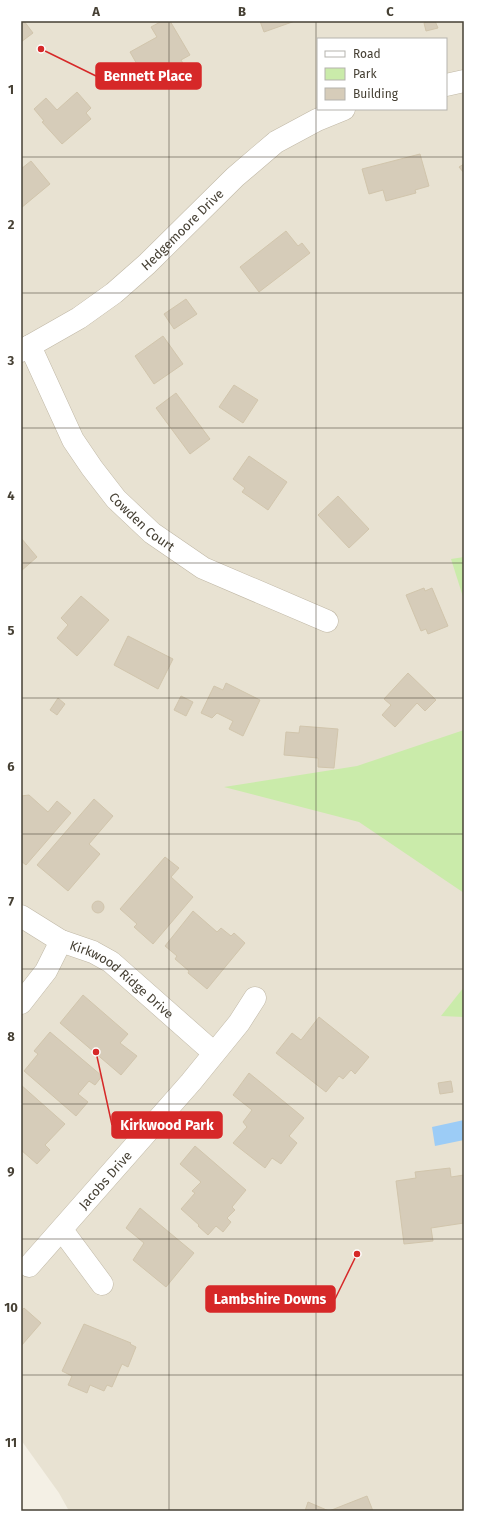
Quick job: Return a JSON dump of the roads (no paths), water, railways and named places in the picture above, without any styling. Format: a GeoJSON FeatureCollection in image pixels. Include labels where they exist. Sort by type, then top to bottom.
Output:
{"type":"FeatureCollection","features":[{"type":"Feature","properties":{"kind":"street"},"geometry":{"type":"LineString","coordinates":[[447,85],[464,80]]}},
{"type":"Feature","properties":{"kind":"street","name":"Hedgemoore Drive"},"geometry":{"type":"LineString","coordinates":[[26,348],[79,318],[114,294],[147,264],[235,177],[276,142],[317,120],[342,110]]}},
{"type":"Feature","properties":{"kind":"street","name":"Cowden Court"},"geometry":{"type":"LineString","coordinates":[[26,348],[73,440],[92,468],[116,499],[152,533],[203,568],[326,621]]}},
{"type":"Feature","properties":{"kind":"street","name":"Kirkwood Ridge Drive"},"geometry":{"type":"LineString","coordinates":[[21,916],[61,940],[93,952],[111,962],[214,1053]]}},
{"type":"Feature","properties":{"kind":"street"},"geometry":{"type":"LineString","coordinates":[[21,1003],[46,971],[61,940]]}},
{"type":"Feature","properties":{"kind":"street","name":"Jacobs Drive"},"geometry":{"type":"LineString","coordinates":[[29,1266],[192,1082],[239,1022],[255,998]]}},
{"type":"Feature","properties":{"kind":"street"},"geometry":{"type":"LineString","coordinates":[[62,1230],[102,1284]]}},
{"type":"Feature","properties":{"kind":"water"},"geometry":{"type":"Polygon","coordinates":[[[464,1120],[464,1140],[435,1146],[432,1127],[464,1120]]]}},
{"type":"Feature","properties":{"kind":"place","name":"Bennett Place"},"geometry":{"type":"Point","coordinates":[41,49]}},
{"type":"Feature","properties":{"kind":"place","name":"Kirkwood Park"},"geometry":{"type":"Point","coordinates":[96,1052]}},
{"type":"Feature","properties":{"kind":"place","name":"Lambshire Downs"},"geometry":{"type":"Point","coordinates":[357,1254]}}]}
